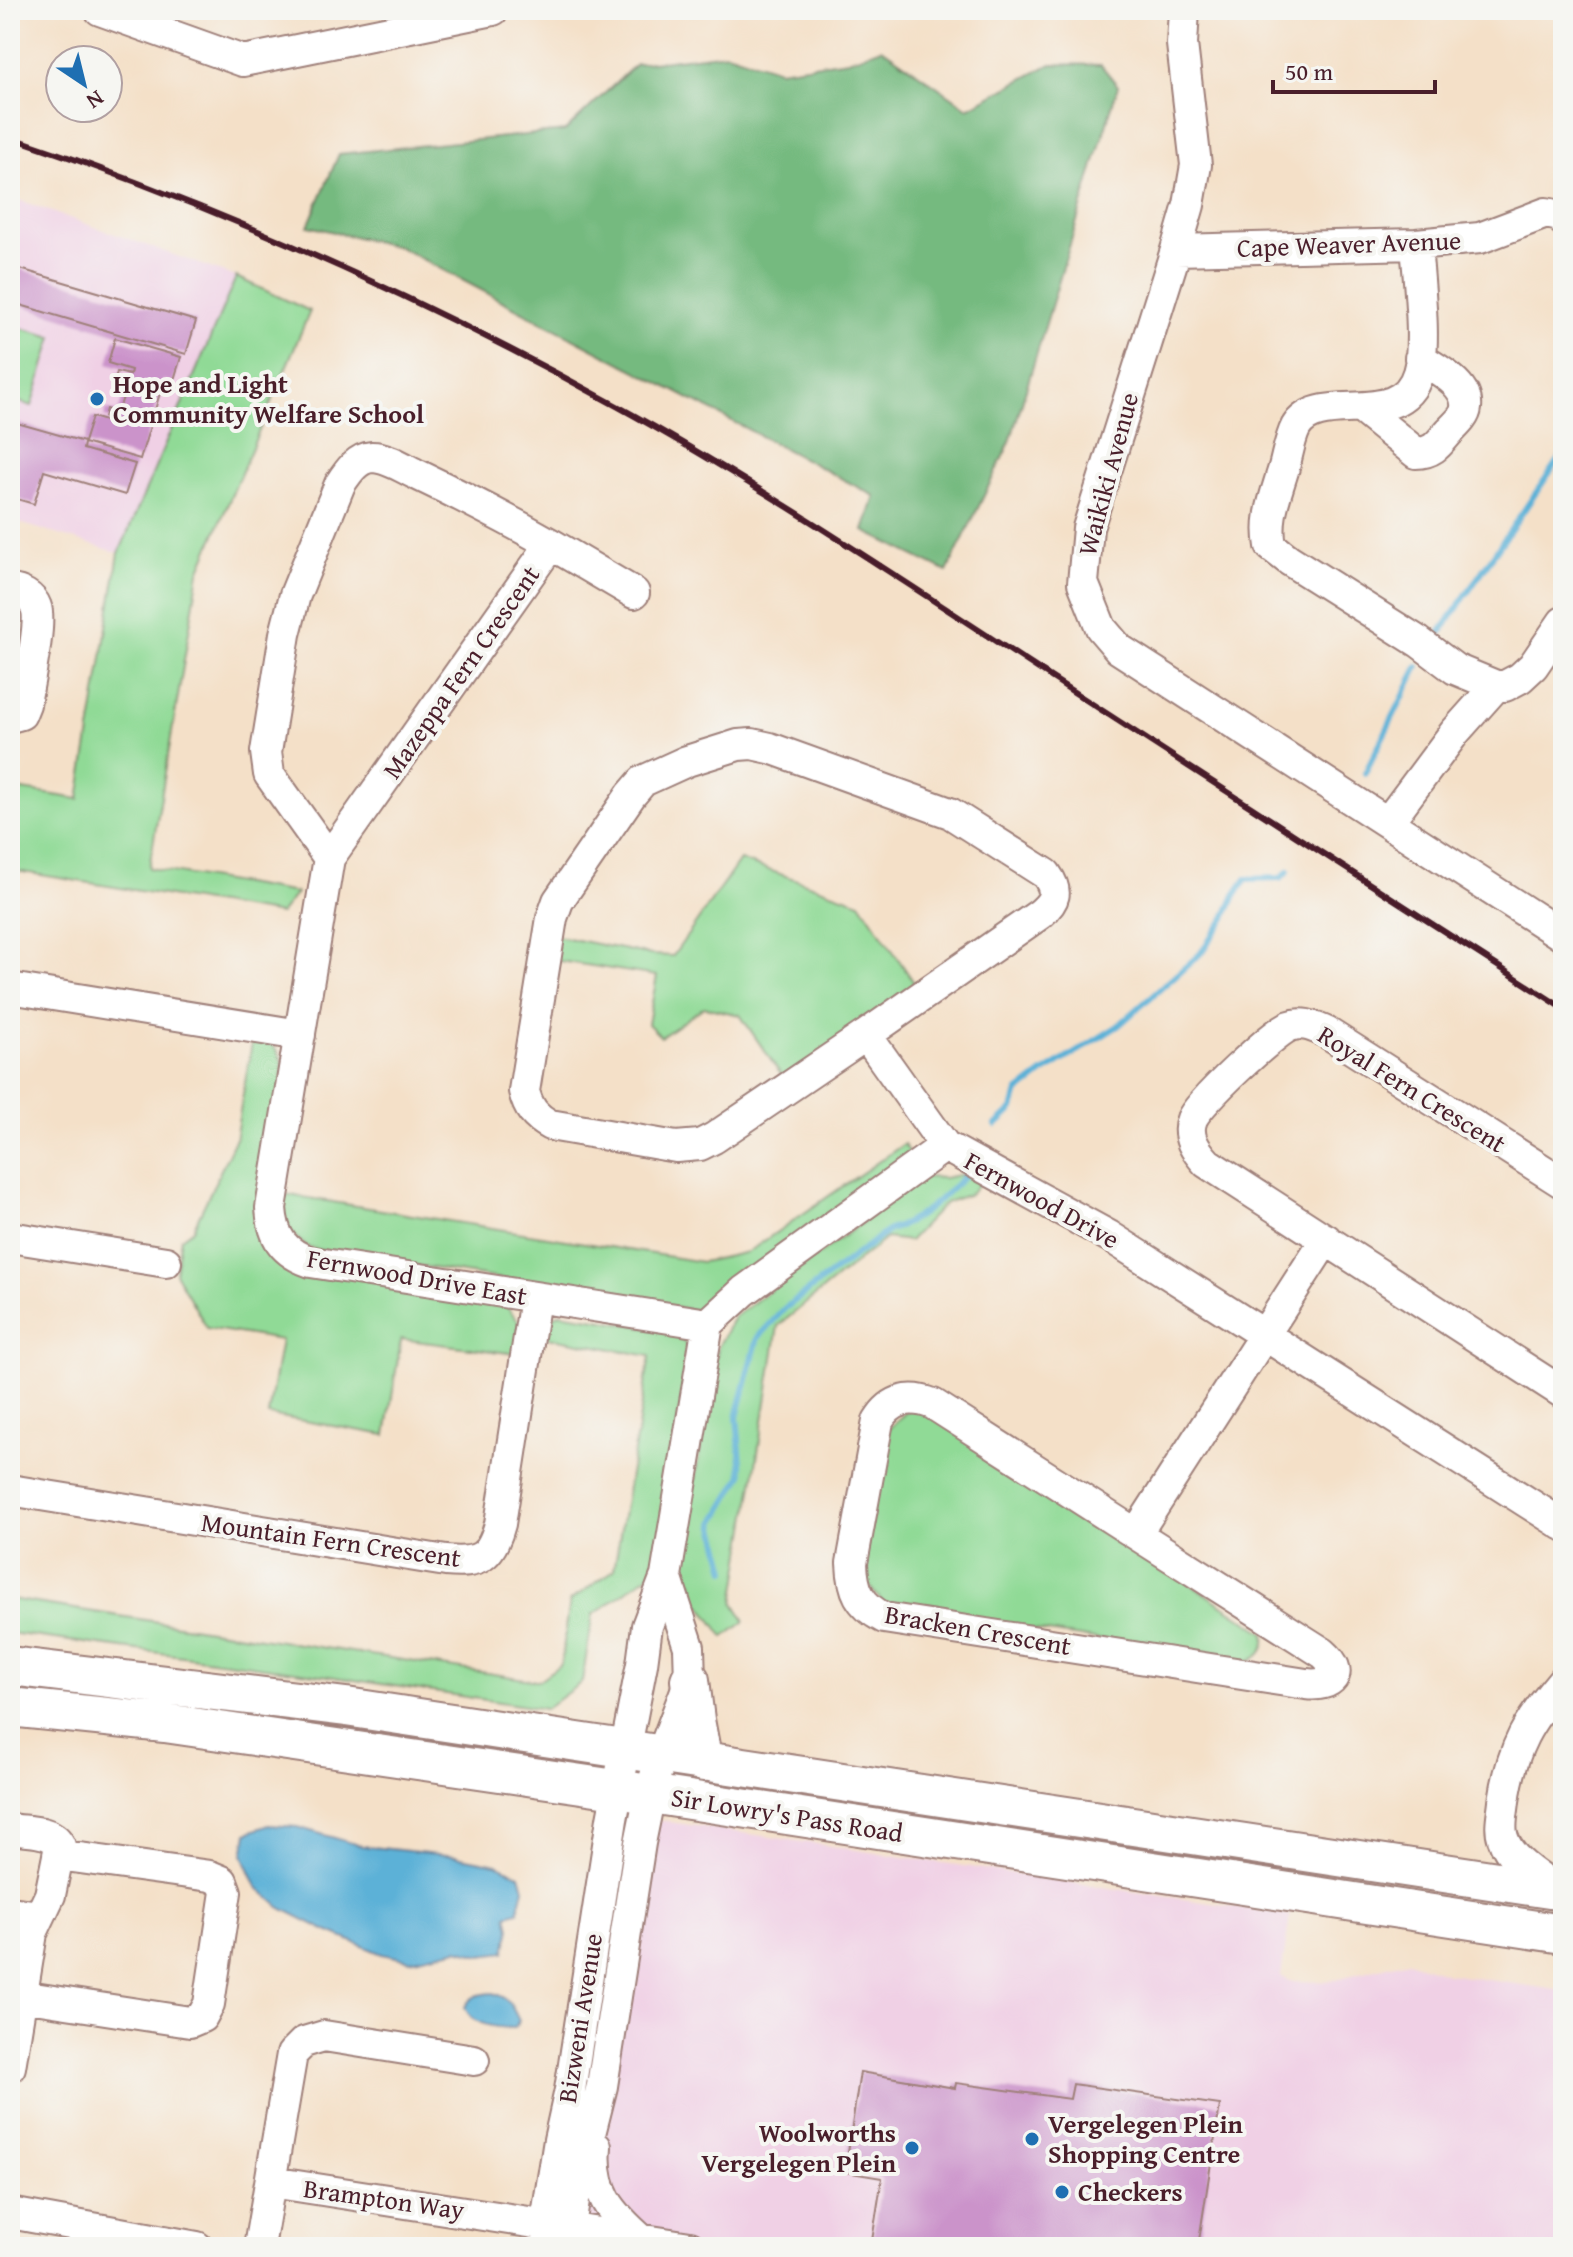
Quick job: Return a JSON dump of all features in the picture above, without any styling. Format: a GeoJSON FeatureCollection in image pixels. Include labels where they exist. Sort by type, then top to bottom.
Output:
{"type":"FeatureCollection","features":[{"type":"Feature","properties":{"kind":"main road","name":"Sir Lowry's Pass Road"},"geometry":{"type":"LineString","coordinates":[[10,1666],[346,1707],[1560,1891]]}},
{"type":"Feature","properties":{"kind":"main road"},"geometry":{"type":"LineString","coordinates":[[690,1680],[703,1762]]}},
{"type":"Feature","properties":{"kind":"main road","name":"Sir Lowry's Pass Road"},"geometry":{"type":"LineString","coordinates":[[10,1707],[165,1723],[1563,1934]]}},
{"type":"Feature","properties":{"kind":"street"},"geometry":{"type":"LineString","coordinates":[[100,10],[243,61],[477,12]]}},
{"type":"Feature","properties":{"kind":"street","name":"Waikiki Avenue"},"geometry":{"type":"LineString","coordinates":[[1184,10],[1182,44],[1196,165],[1176,250],[1088,528],[1083,583],[1088,602],[1101,628],[1119,649],[1563,936]]}},
{"type":"Feature","properties":{"kind":"street","name":"Cape Weaver Avenue"},"geometry":{"type":"LineString","coordinates":[[1176,250],[1416,244],[1480,238],[1546,213],[1560,216],[1563,220]]}},
{"type":"Feature","properties":{"kind":"street"},"geometry":{"type":"LineString","coordinates":[[1416,244],[1418,375],[1406,393],[1387,405],[1328,410],[1309,415],[1297,426],[1270,510],[1268,526],[1271,546],[1419,642],[1455,669],[1496,686],[1505,686],[1520,678],[1533,666],[1563,622]]}},
{"type":"Feature","properties":{"kind":"street"},"geometry":{"type":"LineString","coordinates":[[1362,409],[1416,453],[1433,450],[1463,416],[1465,397],[1458,385],[1420,358]]}},
{"type":"Feature","properties":{"kind":"street","name":"Mazeppa Fern Crescent"},"geometry":{"type":"LineString","coordinates":[[372,457],[386,460],[551,544],[329,858],[269,774],[266,752],[285,634],[295,595],[332,502],[351,468],[372,457]]}},
{"type":"Feature","properties":{"kind":"street"},"geometry":{"type":"LineString","coordinates":[[551,544],[634,593]]}},
{"type":"Feature","properties":{"kind":"street"},"geometry":{"type":"LineString","coordinates":[[10,590],[18,591],[32,600],[38,615],[25,704],[16,716]]}},
{"type":"Feature","properties":{"kind":"street"},"geometry":{"type":"LineString","coordinates":[[1388,822],[1455,732],[1496,686]]}},
{"type":"Feature","properties":{"kind":"street"},"geometry":{"type":"LineString","coordinates":[[738,745],[770,748],[950,813],[1046,874],[1053,884],[1055,897],[1040,914],[866,1035],[714,1138],[691,1147],[550,1125],[533,1112],[524,1091],[552,918],[558,901],[613,819],[643,781],[687,761],[738,745]]}},
{"type":"Feature","properties":{"kind":"street","name":"Fernwood Drive East"},"geometry":{"type":"LineString","coordinates":[[329,858],[271,1208],[276,1234],[293,1256],[311,1262],[708,1324]]}},
{"type":"Feature","properties":{"kind":"street"},"geometry":{"type":"LineString","coordinates":[[10,988],[300,1035]]}},
{"type":"Feature","properties":{"kind":"street","name":"Royal Fern Crescent"},"geometry":{"type":"LineString","coordinates":[[1563,1183],[1326,1032],[1302,1024],[1289,1026],[1271,1039],[1192,1117],[1191,1137],[1196,1152],[1207,1163],[1563,1393]]}},
{"type":"Feature","properties":{"kind":"street"},"geometry":{"type":"LineString","coordinates":[[866,1035],[945,1146]]}},
{"type":"Feature","properties":{"kind":"street","name":"Fernwood Drive"},"geometry":{"type":"LineString","coordinates":[[708,1324],[744,1291],[945,1146],[1109,1236],[1563,1525]]}},
{"type":"Feature","properties":{"kind":"street"},"geometry":{"type":"LineString","coordinates":[[10,1237],[166,1262]]}},
{"type":"Feature","properties":{"kind":"street"},"geometry":{"type":"LineString","coordinates":[[1136,1534],[1326,1239]]}},
{"type":"Feature","properties":{"kind":"street","name":"Mountain Fern Crescent"},"geometry":{"type":"LineString","coordinates":[[10,1490],[469,1563],[490,1550],[500,1524],[535,1298]]}},
{"type":"Feature","properties":{"kind":"street"},"geometry":{"type":"LineString","coordinates":[[634,1792],[643,1753],[642,1664],[647,1626],[666,1576],[708,1324]]}},
{"type":"Feature","properties":{"kind":"street","name":"Bracken Crescent"},"geometry":{"type":"LineString","coordinates":[[909,1398],[933,1404],[1136,1534],[1323,1653],[1332,1660],[1334,1674],[1329,1682],[1321,1686],[884,1618],[870,1611],[862,1602],[853,1581],[852,1563],[878,1421],[885,1410],[909,1398]]}},
{"type":"Feature","properties":{"kind":"street"},"geometry":{"type":"LineString","coordinates":[[643,1753],[690,1680],[689,1647],[666,1576]]}},
{"type":"Feature","properties":{"kind":"street"},"geometry":{"type":"LineString","coordinates":[[1254,1675],[1268,1658],[1272,1644],[1272,1622]]}},
{"type":"Feature","properties":{"kind":"street"},"geometry":{"type":"LineString","coordinates":[[1560,1891],[1518,1860],[1502,1837],[1506,1788],[1521,1737],[1534,1714],[1563,1680]]}},
{"type":"Feature","properties":{"kind":"street","name":"Bizweni Avenue"},"geometry":{"type":"LineString","coordinates":[[556,2236],[575,2193],[602,2086],[640,1843],[634,1792]]}},
{"type":"Feature","properties":{"kind":"street","name":"Bizweni Avenue"},"geometry":{"type":"LineString","coordinates":[[556,2236],[570,2090],[634,1792]]}},
{"type":"Feature","properties":{"kind":"street"},"geometry":{"type":"LineString","coordinates":[[10,1829],[51,1835],[57,1839],[59,1851],[50,1895],[25,1914],[32,1933],[11,2058]]}},
{"type":"Feature","properties":{"kind":"street"},"geometry":{"type":"LineString","coordinates":[[21,1996],[190,2022],[202,2017],[209,2004],[226,1892],[222,1881],[210,1876],[59,1851]]}},
{"type":"Feature","properties":{"kind":"street"},"geometry":{"type":"LineString","coordinates":[[259,2247],[292,2054],[304,2042],[324,2036],[474,2060]]}},
{"type":"Feature","properties":{"kind":"street"},"geometry":{"type":"LineString","coordinates":[[602,2086],[594,2166],[597,2182],[623,2224],[643,2241]]}},
{"type":"Feature","properties":{"kind":"street","name":"Brampton Way"},"geometry":{"type":"LineString","coordinates":[[271,2182],[556,2236],[690,2247]]}},
{"type":"Feature","properties":{"kind":"street"},"geometry":{"type":"LineString","coordinates":[[10,2213],[197,2247]]}},
{"type":"Feature","properties":{"kind":"shaded area","name":"Hope and Light Community Welfare School"},"geometry":{"type":"Polygon","coordinates":[[[10,197],[236,277],[119,553],[10,520],[10,197]]]}},
{"type":"Feature","properties":{"kind":"shaded area"},"geometry":{"type":"Polygon","coordinates":[[[629,1816],[1290,1915],[1281,1976],[1289,1981],[1324,1982],[1408,1961],[1447,1974],[1563,1991],[1563,2247],[691,2247],[571,2226],[629,1816]]]}},
{"type":"Feature","properties":{"kind":"green space"},"geometry":{"type":"Polygon","coordinates":[[[882,48],[968,108],[1051,64],[1101,65],[1118,86],[1010,442],[947,572],[864,531],[875,496],[399,247],[308,226],[339,154],[565,131],[636,64],[727,53],[779,70],[848,60],[882,48]]]}},
{"type":"Feature","properties":{"kind":"green space"},"geometry":{"type":"Polygon","coordinates":[[[236,277],[310,311],[199,572],[149,868],[296,893],[280,914],[10,870],[10,788],[79,799],[119,553],[236,277]]]}},
{"type":"Feature","properties":{"kind":"green space"},"geometry":{"type":"Polygon","coordinates":[[[10,325],[53,337],[32,406],[10,399],[10,325]]]}},
{"type":"Feature","properties":{"kind":"green space"},"geometry":{"type":"Polygon","coordinates":[[[740,860],[860,902],[917,987],[784,1079],[740,1015],[704,1007],[661,1037],[648,1024],[657,976],[553,960],[557,936],[651,955],[673,956],[740,860]]]}},
{"type":"Feature","properties":{"kind":"green space"},"geometry":{"type":"Polygon","coordinates":[[[253,1037],[272,1046],[283,1064],[272,1248],[505,1304],[519,1322],[517,1354],[401,1339],[386,1435],[268,1415],[281,1340],[207,1328],[175,1273],[181,1238],[193,1229],[235,1140],[253,1037]]]}},
{"type":"Feature","properties":{"kind":"green space"},"geometry":{"type":"Polygon","coordinates":[[[904,1144],[912,1156],[699,1311],[308,1248],[284,1227],[283,1194],[702,1262],[748,1252],[904,1144]]]}},
{"type":"Feature","properties":{"kind":"green space"},"geometry":{"type":"Polygon","coordinates":[[[964,1174],[984,1179],[970,1194],[945,1203],[909,1241],[886,1238],[778,1326],[734,1603],[745,1621],[724,1637],[691,1592],[693,1582],[682,1580],[683,1547],[718,1347],[734,1317],[924,1177],[944,1178],[964,1174]]]}},
{"type":"Feature","properties":{"kind":"green space"},"geometry":{"type":"Polygon","coordinates":[[[560,1313],[676,1332],[689,1349],[660,1544],[650,1574],[593,1615],[582,1682],[545,1709],[302,1672],[10,1633],[10,1599],[538,1681],[561,1664],[570,1601],[614,1570],[650,1356],[537,1335],[545,1322],[560,1313]]]}},
{"type":"Feature","properties":{"kind":"green space"},"geometry":{"type":"Polygon","coordinates":[[[910,1408],[920,1408],[1265,1633],[1262,1651],[1247,1662],[888,1608],[862,1579],[883,1434],[910,1408]]]}},
{"type":"Feature","properties":{"kind":"water"},"geometry":{"type":"Polygon","coordinates":[[[269,1825],[297,1827],[362,1846],[456,1856],[497,1864],[520,1875],[524,1888],[518,1912],[507,1915],[510,1928],[505,1952],[481,1955],[458,1949],[410,1960],[382,1954],[281,1908],[257,1887],[243,1855],[247,1833],[269,1825]]]}},
{"type":"Feature","properties":{"kind":"water"},"geometry":{"type":"Polygon","coordinates":[[[493,1993],[503,1997],[512,2007],[519,2021],[514,2028],[478,2022],[468,2013],[465,2007],[470,2000],[493,1993]]]}},
{"type":"Feature","properties":{"kind":"building"},"geometry":{"type":"Polygon","coordinates":[[[10,266],[196,321],[186,354],[10,302],[10,266]]]}},
{"type":"Feature","properties":{"kind":"building"},"geometry":{"type":"Polygon","coordinates":[[[115,338],[181,357],[173,383],[164,380],[140,459],[84,443],[83,449],[135,464],[125,495],[44,471],[34,504],[10,497],[10,421],[84,442],[92,417],[115,424],[116,420],[104,417],[106,409],[118,413],[127,384],[115,380],[117,372],[130,375],[131,370],[108,363],[115,338]]]}},
{"type":"Feature","properties":{"kind":"building","name":"Vergelegen Plein Shopping Centre"},"geometry":{"type":"Polygon","coordinates":[[[860,2072],[955,2088],[956,2083],[1070,2099],[1073,2084],[1220,2105],[1198,2247],[871,2247],[882,2178],[845,2172],[860,2072]]]}},
{"type":"Feature","properties":{"kind":"waterway"},"geometry":{"type":"LineString","coordinates":[[1440,633],[1563,453]]}},
{"type":"Feature","properties":{"kind":"waterway"},"geometry":{"type":"LineString","coordinates":[[1365,773],[1418,667]]}},
{"type":"Feature","properties":{"kind":"waterway"},"geometry":{"type":"LineString","coordinates":[[996,1125],[1013,1109],[1018,1092],[1118,1026],[1200,954],[1225,918],[1246,879],[1281,878],[1288,871]]}},
{"type":"Feature","properties":{"kind":"waterway"},"geometry":{"type":"LineString","coordinates":[[726,1570],[714,1523],[742,1475],[737,1417],[758,1337],[785,1308],[889,1230],[921,1214],[966,1175]]}},
{"type":"Feature","properties":{"kind":"railway"},"geometry":{"type":"LineString","coordinates":[[10,137],[166,194],[320,258],[470,329],[617,406],[844,542],[1563,1008]]}},
{"type":"Feature","properties":{"kind":"place","name":"Hope and Light Community Welfare School"},"geometry":{"type":"Point","coordinates":[97,399]}},
{"type":"Feature","properties":{"kind":"place","name":"Vergelegen Plein Shopping Centre"},"geometry":{"type":"Point","coordinates":[1032,2139]}},
{"type":"Feature","properties":{"kind":"place","name":"Woolworths Vergelegen Plein"},"geometry":{"type":"Point","coordinates":[912,2148]}},
{"type":"Feature","properties":{"kind":"place","name":"Checkers"},"geometry":{"type":"Point","coordinates":[1062,2192]}}]}
